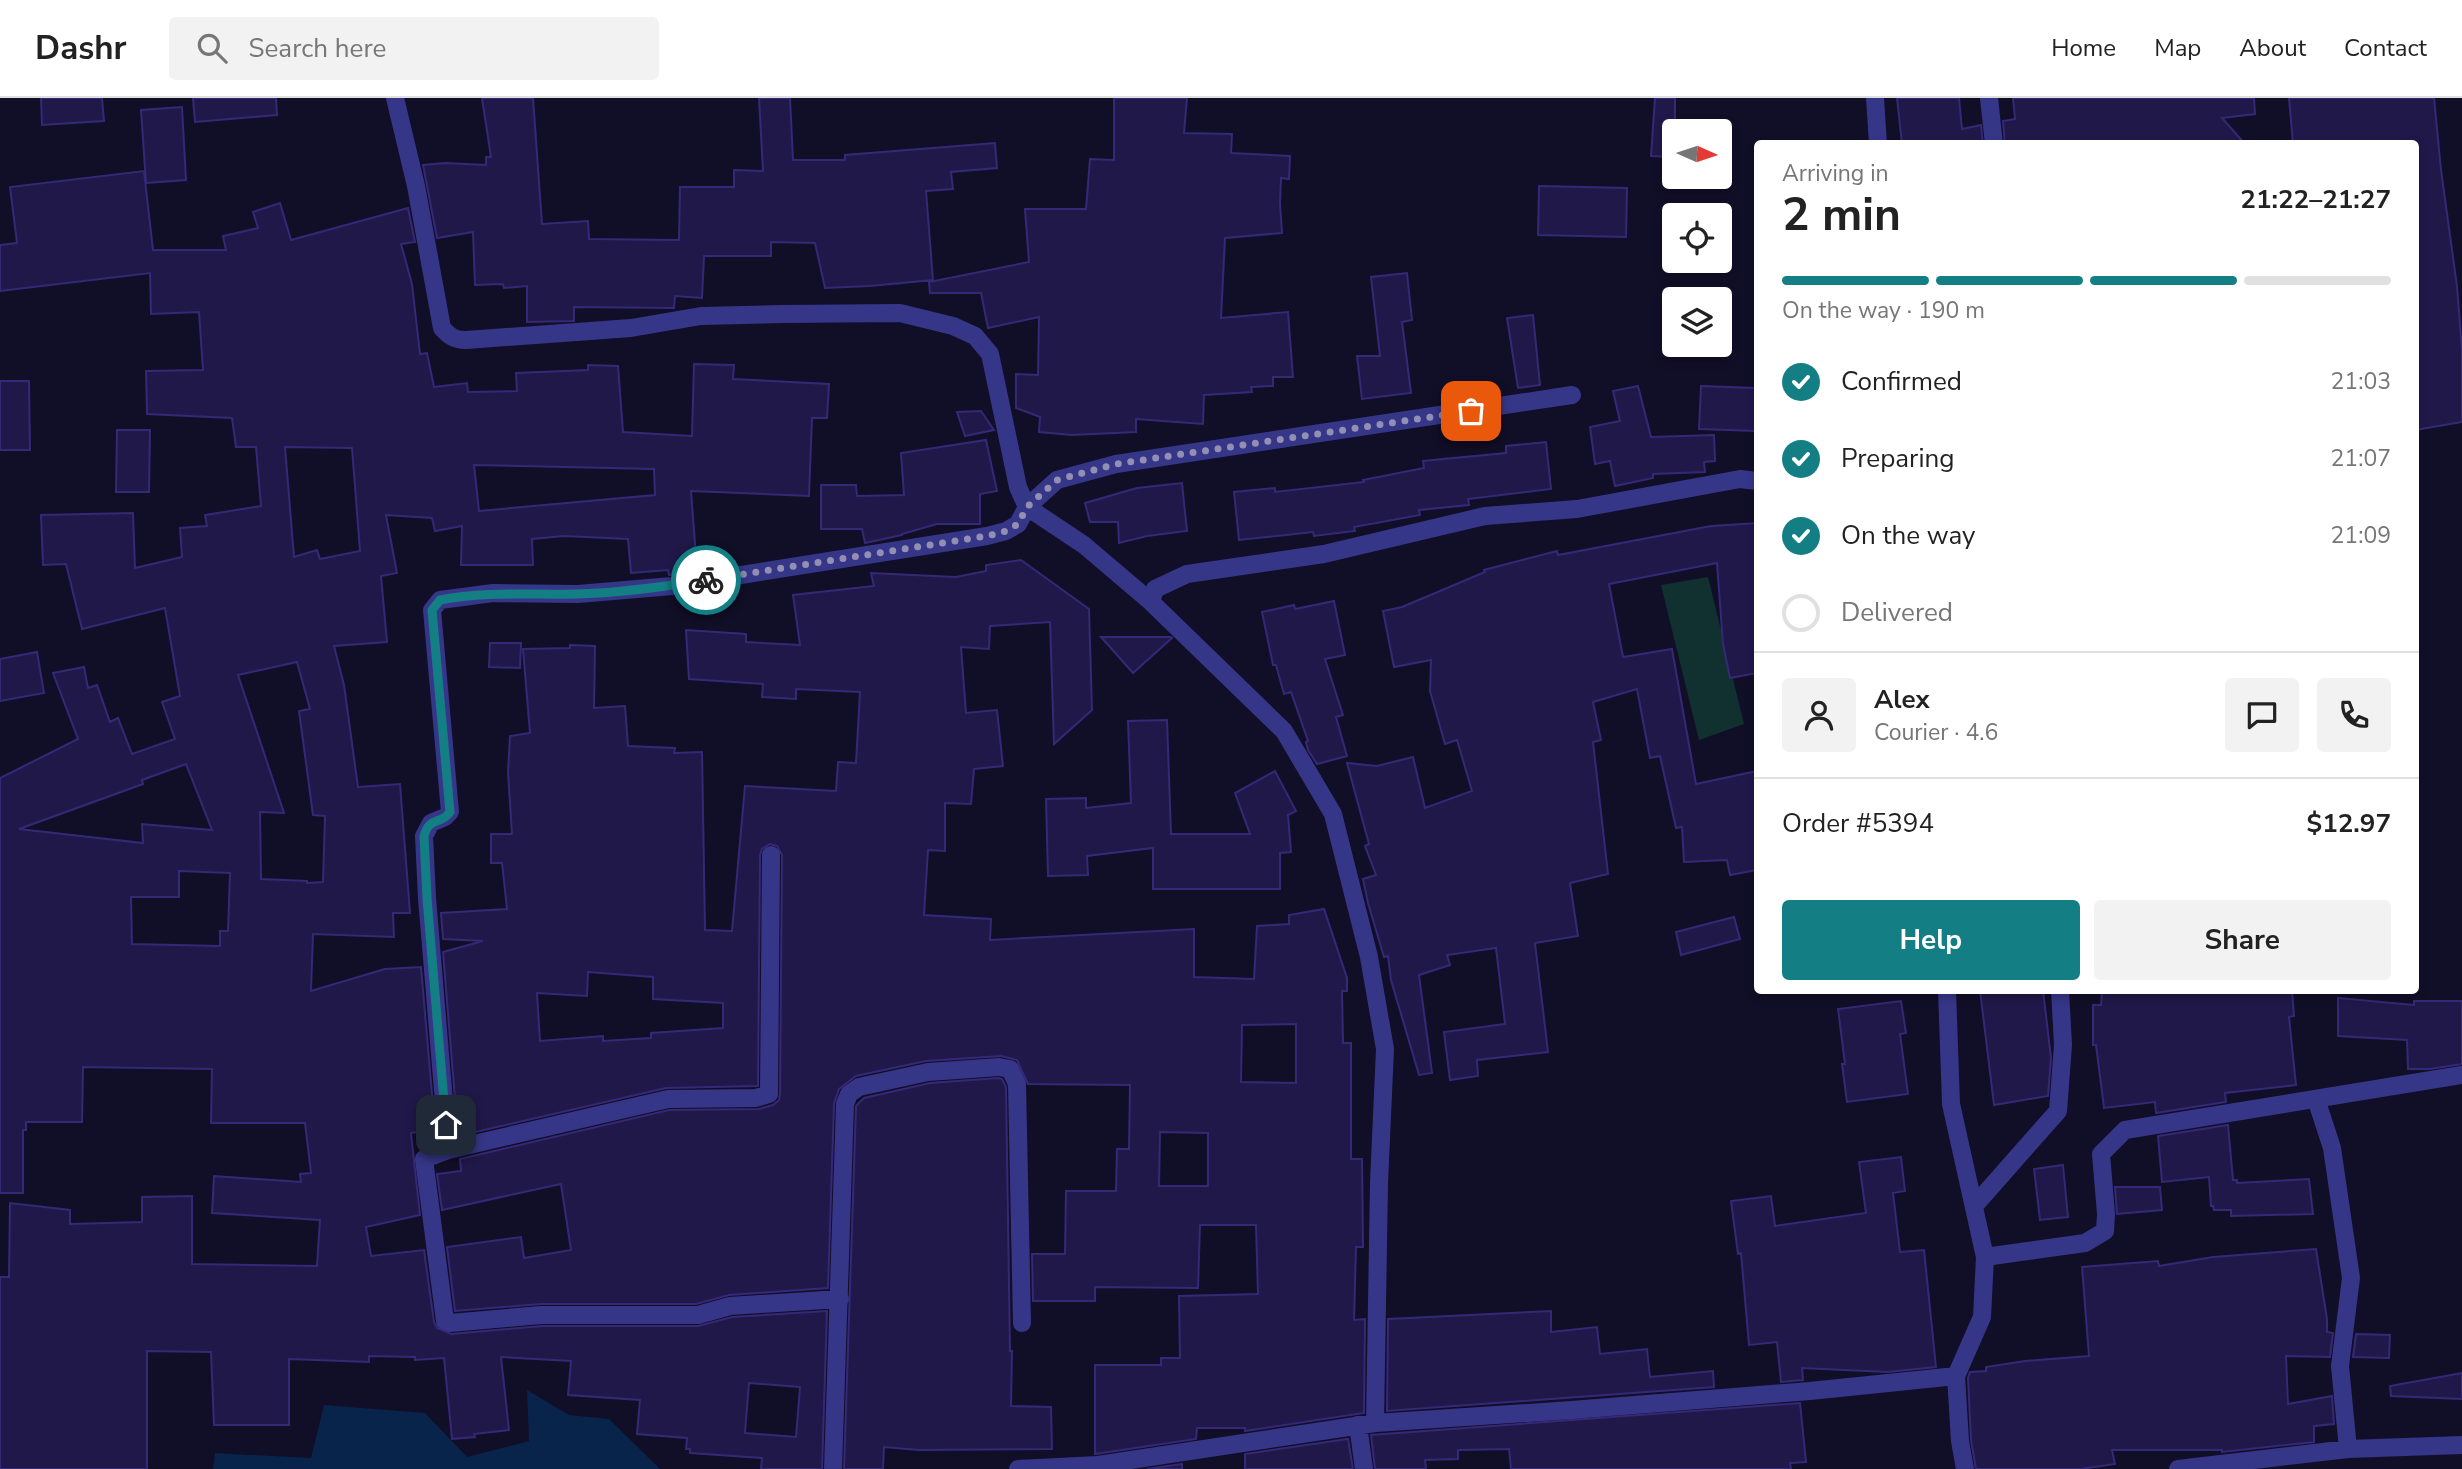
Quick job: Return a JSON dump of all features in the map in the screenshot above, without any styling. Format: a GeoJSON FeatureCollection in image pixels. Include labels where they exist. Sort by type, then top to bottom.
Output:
{"type":"FeatureCollection","features":[{"type":"Feature","properties":{"kind":"street"},"geometry":{"type":"LineString","coordinates":[[395,98],[416,186],[442,328],[456,340],[631,328],[701,316],[768,314],[900,313],[953,326],[975,336],[990,354],[1018,487],[1027,507],[1084,545],[1151,602],[1284,731],[1333,814],[1369,957],[1385,1049],[1364,1469]]}},
{"type":"Feature","properties":{"kind":"street"},"geometry":{"type":"LineString","coordinates":[[1875,98],[1878,140]]}},
{"type":"Feature","properties":{"kind":"street"},"geometry":{"type":"LineString","coordinates":[[1989,98],[1994,140]]}},
{"type":"Feature","properties":{"kind":"street"},"geometry":{"type":"LineString","coordinates":[[448,1150],[424,836],[430,822],[445,817],[450,812],[432,610],[440,600],[492,593],[578,594],[672,586],[1006,531],[1018,524],[1027,507],[1057,480],[1116,464],[1572,395]]}},
{"type":"Feature","properties":{"kind":"street"},"geometry":{"type":"LineString","coordinates":[[1151,602],[1156,589],[1187,574],[1324,554],[1485,516],[1577,509],[1740,479],[1754,481]]}},
{"type":"Feature","properties":{"kind":"street"},"geometry":{"type":"LineString","coordinates":[[771,855],[769,1094],[756,1098],[668,1099],[448,1150],[424,1159],[447,1322],[541,1315],[698,1315],[730,1306],[839,1299]]}},
{"type":"Feature","properties":{"kind":"street"},"geometry":{"type":"LineString","coordinates":[[1947,994],[1951,1104],[1985,1257],[1982,1317],[1956,1376],[1960,1441],[1965,1469]]}},
{"type":"Feature","properties":{"kind":"street"},"geometry":{"type":"LineString","coordinates":[[1975,1205],[2058,1111],[2063,1045],[2060,994]]}},
{"type":"Feature","properties":{"kind":"street"},"geometry":{"type":"LineString","coordinates":[[833,1469],[845,1104],[849,1094],[859,1087],[928,1072],[999,1067],[1010,1069],[1017,1084],[1022,1323]]}},
{"type":"Feature","properties":{"kind":"street"},"geometry":{"type":"LineString","coordinates":[[1985,1257],[2085,1243],[2105,1231],[2101,1154],[2125,1130],[2462,1076]]}},
{"type":"Feature","properties":{"kind":"street"},"geometry":{"type":"LineString","coordinates":[[2316,1099],[2332,1148],[2351,1278],[2340,1366],[2348,1448]]}},
{"type":"Feature","properties":{"kind":"street"},"geometry":{"type":"LineString","coordinates":[[1018,1469],[1098,1465],[1367,1424],[1599,1408],[1956,1376]]}},
{"type":"Feature","properties":{"kind":"street"},"geometry":{"type":"LineString","coordinates":[[2178,1469],[2348,1448],[2462,1445]]}},
{"type":"Feature","properties":{"kind":"green space"},"geometry":{"type":"Polygon","coordinates":[[[1708,577],[1744,724],[1699,740],[1661,585],[1708,577]]]}},
{"type":"Feature","properties":{"kind":"water"},"geometry":{"type":"Polygon","coordinates":[[[527,1390],[569,1415],[609,1419],[660,1469],[213,1469],[215,1453],[311,1458],[324,1405],[425,1413],[467,1457],[529,1441],[527,1390]]]}},
{"type":"Feature","properties":{"kind":"building"},"geometry":{"type":"Polygon","coordinates":[[[41,98],[102,98],[104,121],[42,125],[41,98]]]}},
{"type":"Feature","properties":{"kind":"building"},"geometry":{"type":"Polygon","coordinates":[[[193,98],[276,98],[277,115],[195,122],[193,98]]]}},
{"type":"Feature","properties":{"kind":"building"},"geometry":{"type":"Polygon","coordinates":[[[482,98],[533,98],[542,224],[588,221],[589,239],[679,240],[680,187],[734,187],[734,170],[763,171],[759,98],[790,98],[793,160],[845,160],[845,155],[995,143],[997,168],[951,172],[953,189],[926,191],[933,280],[825,288],[815,243],[771,242],[771,256],[704,256],[702,298],[675,296],[674,308],[574,307],[574,321],[527,322],[527,286],[504,288],[503,284],[475,285],[473,232],[437,238],[423,165],[486,165],[486,157],[491,157],[482,98]]]}},
{"type":"Feature","properties":{"kind":"building"},"geometry":{"type":"Polygon","coordinates":[[[1114,98],[1187,98],[1184,133],[1232,134],[1231,153],[1290,156],[1289,179],[1281,178],[1282,233],[1225,238],[1221,318],[1288,312],[1293,377],[1273,377],[1273,386],[1251,387],[1252,392],[1204,395],[1203,424],[1136,419],[1136,432],[1072,435],[1039,432],[1040,417],[1016,408],[1016,374],[1038,375],[1039,317],[988,328],[981,293],[930,293],[929,282],[1029,262],[1025,209],[1086,209],[1090,159],[1114,160],[1114,98]]]}},
{"type":"Feature","properties":{"kind":"building"},"geometry":{"type":"Polygon","coordinates":[[[1655,98],[1675,98],[1675,119],[1662,119],[1662,156],[1651,156],[1655,98]]]}},
{"type":"Feature","properties":{"kind":"building"},"geometry":{"type":"Polygon","coordinates":[[[1897,98],[1959,98],[1962,129],[1981,125],[1983,140],[1902,140],[1897,98]]]}},
{"type":"Feature","properties":{"kind":"building"},"geometry":{"type":"Polygon","coordinates":[[[2013,98],[2254,98],[2255,114],[2222,118],[2241,140],[2005,140],[2003,121],[2015,119],[2013,98]]]}},
{"type":"Feature","properties":{"kind":"building"},"geometry":{"type":"Polygon","coordinates":[[[2289,98],[2434,98],[2457,286],[2462,350],[2462,422],[2419,429],[2419,140],[2293,140],[2289,98]]]}},
{"type":"Feature","properties":{"kind":"building"},"geometry":{"type":"Polygon","coordinates":[[[182,107],[186,180],[146,183],[141,110],[182,107]]]}},
{"type":"Feature","properties":{"kind":"building"},"geometry":{"type":"Polygon","coordinates":[[[144,171],[153,250],[226,250],[223,236],[258,228],[253,212],[280,203],[291,240],[408,208],[415,242],[401,244],[412,284],[420,354],[427,353],[434,387],[467,383],[468,392],[517,391],[516,373],[588,370],[588,365],[618,366],[623,432],[692,436],[694,364],[734,365],[733,379],[829,384],[827,418],[812,418],[809,496],[691,491],[697,570],[669,575],[668,570],[631,573],[628,539],[564,536],[532,539],[533,565],[461,565],[462,526],[435,531],[432,518],[386,515],[397,573],[381,576],[387,642],[334,646],[344,685],[358,787],[400,784],[410,913],[393,913],[394,937],[313,934],[311,991],[385,969],[421,967],[435,1129],[411,1133],[420,1215],[366,1227],[371,1256],[424,1250],[437,1328],[451,1334],[542,1326],[698,1326],[732,1317],[827,1311],[822,1469],[761,1469],[762,1458],[690,1453],[690,1449],[686,1449],[687,1438],[637,1434],[640,1400],[568,1395],[571,1361],[501,1357],[509,1430],[452,1439],[444,1358],[415,1360],[415,1357],[369,1356],[369,1362],[289,1359],[289,1425],[214,1425],[211,1352],[147,1351],[147,1469],[0,1469],[0,1277],[9,1277],[10,1203],[70,1210],[70,1224],[142,1222],[142,1197],[192,1196],[192,1264],[317,1266],[320,1220],[212,1213],[214,1176],[301,1182],[300,1174],[311,1173],[305,1123],[211,1123],[212,1069],[83,1067],[82,1122],[26,1122],[26,1130],[23,1130],[23,1193],[0,1193],[0,778],[78,739],[53,673],[84,667],[88,688],[97,685],[110,722],[118,718],[132,754],[175,739],[162,702],[180,696],[165,608],[82,629],[66,564],[43,565],[41,515],[133,513],[135,568],[182,557],[180,528],[207,526],[205,515],[261,506],[256,447],[236,447],[232,418],[147,414],[146,371],[203,370],[199,312],[151,314],[150,273],[0,291],[0,245],[17,243],[10,187],[144,171]],[[285,447],[294,557],[317,550],[320,559],[360,551],[352,448],[285,447]],[[474,465],[479,511],[655,495],[654,469],[474,465]],[[297,662],[238,675],[284,813],[260,812],[261,879],[323,882],[325,816],[313,815],[299,711],[310,709],[297,662]],[[186,764],[142,780],[143,784],[19,829],[143,843],[142,824],[212,830],[186,764]],[[179,871],[179,897],[131,897],[132,944],[220,946],[220,931],[228,931],[230,873],[179,871]],[[749,1383],[745,1433],[796,1437],[800,1387],[749,1383]]]}},
{"type":"Feature","properties":{"kind":"building"},"geometry":{"type":"Polygon","coordinates":[[[1539,186],[1627,188],[1626,237],[1538,235],[1539,186]]]}},
{"type":"Feature","properties":{"kind":"building"},"geometry":{"type":"Polygon","coordinates":[[[1407,273],[1412,320],[1402,322],[1411,393],[1362,399],[1357,356],[1380,356],[1371,277],[1407,273]]]}},
{"type":"Feature","properties":{"kind":"building"},"geometry":{"type":"Polygon","coordinates":[[[1533,315],[1540,385],[1518,388],[1507,318],[1533,315]]]}},
{"type":"Feature","properties":{"kind":"building"},"geometry":{"type":"Polygon","coordinates":[[[0,381],[29,381],[30,450],[0,450],[0,381]]]}},
{"type":"Feature","properties":{"kind":"building"},"geometry":{"type":"Polygon","coordinates":[[[1638,386],[1651,437],[1714,435],[1715,461],[1704,462],[1705,472],[1653,474],[1653,478],[1615,486],[1610,461],[1595,464],[1590,427],[1620,421],[1613,391],[1638,386]]]}},
{"type":"Feature","properties":{"kind":"building"},"geometry":{"type":"Polygon","coordinates":[[[1701,386],[1754,388],[1754,431],[1699,429],[1701,386]]]}},
{"type":"Feature","properties":{"kind":"building"},"geometry":{"type":"Polygon","coordinates":[[[981,411],[994,430],[965,436],[957,412],[981,411]]]}},
{"type":"Feature","properties":{"kind":"building"},"geometry":{"type":"Polygon","coordinates":[[[117,430],[150,430],[149,492],[116,492],[117,430]]]}},
{"type":"Feature","properties":{"kind":"building"},"geometry":{"type":"Polygon","coordinates":[[[986,440],[997,491],[980,494],[980,524],[937,524],[865,543],[862,529],[821,529],[821,485],[856,485],[857,496],[904,495],[901,453],[986,440]]]}},
{"type":"Feature","properties":{"kind":"building"},"geometry":{"type":"Polygon","coordinates":[[[1546,442],[1551,489],[1468,499],[1469,505],[1419,510],[1420,515],[1354,527],[1355,531],[1314,536],[1313,532],[1239,540],[1234,492],[1275,488],[1275,492],[1364,482],[1363,480],[1424,468],[1423,461],[1506,453],[1506,446],[1546,442]]]}},
{"type":"Feature","properties":{"kind":"building"},"geometry":{"type":"Polygon","coordinates":[[[1182,483],[1187,531],[1119,543],[1118,522],[1090,522],[1085,503],[1137,488],[1182,483]]]}},
{"type":"Feature","properties":{"kind":"building"},"geometry":{"type":"Polygon","coordinates":[[[1754,523],[1754,674],[1730,678],[1723,644],[1717,563],[1609,584],[1623,657],[1672,649],[1696,784],[1754,772],[1754,871],[1730,875],[1727,860],[1684,862],[1682,827],[1676,828],[1660,756],[1650,758],[1637,689],[1593,702],[1601,740],[1593,742],[1608,874],[1570,883],[1578,936],[1535,943],[1548,1052],[1477,1060],[1478,1076],[1450,1080],[1444,1032],[1505,1024],[1496,948],[1447,955],[1450,965],[1419,975],[1432,1073],[1419,1075],[1391,980],[1388,956],[1384,957],[1368,903],[1363,879],[1376,875],[1365,846],[1369,844],[1347,763],[1377,766],[1413,757],[1425,808],[1472,791],[1457,740],[1445,744],[1430,691],[1431,660],[1394,667],[1383,611],[1402,607],[1485,572],[1484,570],[1557,551],[1558,555],[1711,526],[1754,523]]]}},
{"type":"Feature","properties":{"kind":"building"},"geometry":{"type":"Polygon","coordinates":[[[1021,560],[1089,609],[1092,710],[1054,744],[1050,622],[990,626],[989,649],[961,647],[966,713],[997,710],[1003,766],[974,769],[971,804],[945,803],[945,851],[928,850],[924,915],[991,919],[990,940],[1194,929],[1194,977],[1254,979],[1257,926],[1289,924],[1289,915],[1324,909],[1347,978],[1347,991],[1342,991],[1343,1043],[1351,1043],[1351,1159],[1362,1159],[1363,1247],[1356,1247],[1354,1320],[1365,1319],[1364,1413],[1245,1431],[1245,1428],[1197,1428],[1196,1439],[1095,1454],[1095,1365],[1161,1365],[1161,1358],[1180,1358],[1179,1296],[1258,1294],[1256,1225],[1200,1225],[1198,1288],[1095,1287],[1095,1301],[1033,1301],[1032,1254],[1065,1254],[1066,1191],[1116,1191],[1117,1149],[1129,1149],[1130,1085],[1028,1084],[1017,1060],[1001,1056],[926,1061],[856,1076],[839,1089],[834,1104],[828,1288],[729,1295],[696,1304],[541,1304],[455,1311],[447,1247],[521,1237],[524,1258],[571,1250],[561,1184],[442,1210],[437,1174],[461,1171],[460,1159],[669,1110],[759,1109],[773,1105],[779,1100],[780,1094],[782,855],[777,846],[770,844],[762,849],[760,855],[758,1086],[666,1088],[458,1136],[443,952],[483,941],[443,939],[441,913],[507,909],[502,863],[491,863],[491,834],[512,834],[508,772],[510,736],[530,733],[523,649],[595,646],[594,708],[625,706],[628,746],[675,748],[674,753],[702,752],[705,930],[732,931],[745,786],[836,791],[838,762],[856,763],[860,692],[796,689],[796,699],[762,697],[763,684],[689,679],[686,630],[746,634],[746,642],[800,645],[793,595],[874,586],[871,573],[956,577],[986,571],[986,565],[1021,560]],[[588,972],[587,996],[537,993],[540,1041],[603,1036],[603,1041],[651,1038],[651,1033],[723,1028],[723,1003],[653,999],[653,977],[588,972]],[[1296,1024],[1242,1025],[1241,1082],[1296,1083],[1296,1024]],[[1160,1132],[1159,1186],[1208,1186],[1208,1133],[1160,1132]]]}},
{"type":"Feature","properties":{"kind":"building"},"geometry":{"type":"Polygon","coordinates":[[[1334,601],[1345,655],[1325,659],[1343,715],[1336,717],[1347,756],[1317,764],[1308,750],[1308,741],[1291,692],[1284,694],[1276,665],[1273,665],[1262,612],[1334,601]]]}},
{"type":"Feature","properties":{"kind":"building"},"geometry":{"type":"Polygon","coordinates":[[[1101,637],[1171,637],[1172,638],[1133,673],[1101,637]]]}},
{"type":"Feature","properties":{"kind":"building"},"geometry":{"type":"Polygon","coordinates":[[[490,643],[521,643],[520,668],[489,667],[490,643]]]}},
{"type":"Feature","properties":{"kind":"building"},"geometry":{"type":"Polygon","coordinates":[[[37,652],[44,693],[0,701],[0,659],[37,652]]]}},
{"type":"Feature","properties":{"kind":"building"},"geometry":{"type":"Polygon","coordinates":[[[1167,720],[1171,834],[1250,834],[1235,793],[1275,771],[1296,811],[1288,815],[1291,852],[1280,853],[1280,889],[1153,889],[1153,848],[1087,856],[1088,875],[1048,876],[1046,799],[1086,798],[1086,808],[1131,803],[1128,721],[1167,720]]]}},
{"type":"Feature","properties":{"kind":"building"},"geometry":{"type":"Polygon","coordinates":[[[1734,917],[1740,939],[1681,955],[1676,932],[1734,917]]]}},
{"type":"Feature","properties":{"kind":"building"},"geometry":{"type":"Polygon","coordinates":[[[1980,994],[2043,994],[2051,1058],[2048,1096],[1994,1105],[1980,994]]]}},
{"type":"Feature","properties":{"kind":"building"},"geometry":{"type":"Polygon","coordinates":[[[2102,994],[2292,994],[2294,1016],[2289,1017],[2296,1085],[2225,1093],[2226,1102],[2156,1113],[2155,1102],[2104,1108],[2096,1045],[2093,1045],[2093,1005],[2101,1005],[2102,994]]]}},
{"type":"Feature","properties":{"kind":"building"},"geometry":{"type":"Polygon","coordinates":[[[2338,998],[2414,1005],[2414,1001],[2462,1001],[2462,1064],[2408,1069],[2407,1040],[2338,1036],[2338,998]]]}},
{"type":"Feature","properties":{"kind":"building"},"geometry":{"type":"Polygon","coordinates":[[[1901,1001],[1906,1033],[1900,1034],[1908,1094],[1847,1102],[1838,1009],[1901,1001]]]}},
{"type":"Feature","properties":{"kind":"building"},"geometry":{"type":"Polygon","coordinates":[[[1002,1079],[1006,1087],[1011,1406],[1051,1407],[1052,1449],[919,1450],[884,1447],[883,1469],[844,1469],[856,1106],[864,1098],[930,1083],[1002,1079]]]}},
{"type":"Feature","properties":{"kind":"building"},"geometry":{"type":"Polygon","coordinates":[[[2228,1125],[2233,1180],[2237,1180],[2237,1183],[2309,1179],[2313,1214],[2231,1216],[2231,1210],[2214,1210],[2211,1206],[2209,1177],[2162,1182],[2158,1136],[2228,1125]]]}},
{"type":"Feature","properties":{"kind":"building"},"geometry":{"type":"Polygon","coordinates":[[[1901,1157],[1905,1191],[1893,1193],[1900,1252],[1924,1250],[1936,1367],[1887,1372],[1802,1368],[1803,1380],[1781,1382],[1777,1342],[1749,1345],[1741,1253],[1738,1254],[1731,1201],[1771,1196],[1775,1226],[1866,1213],[1859,1162],[1901,1157]]]}},
{"type":"Feature","properties":{"kind":"building"},"geometry":{"type":"Polygon","coordinates":[[[2063,1165],[2068,1217],[2040,1220],[2034,1169],[2063,1165]]]}},
{"type":"Feature","properties":{"kind":"building"},"geometry":{"type":"Polygon","coordinates":[[[2115,1187],[2160,1187],[2162,1210],[2117,1214],[2115,1187]]]}},
{"type":"Feature","properties":{"kind":"building"},"geometry":{"type":"Polygon","coordinates":[[[2316,1249],[2327,1332],[2333,1333],[2330,1357],[2286,1356],[2288,1404],[2332,1396],[2334,1424],[2314,1426],[2314,1442],[2222,1452],[2112,1450],[2115,1464],[2081,1469],[1976,1469],[1971,1440],[1970,1372],[1986,1371],[1986,1367],[2025,1361],[2089,1356],[2082,1267],[2158,1261],[2159,1266],[2213,1257],[2316,1249]]]}},
{"type":"Feature","properties":{"kind":"building"},"geometry":{"type":"Polygon","coordinates":[[[1551,1311],[1551,1332],[1597,1327],[1600,1354],[1647,1349],[1650,1377],[1713,1371],[1714,1387],[1387,1411],[1388,1319],[1551,1311]]]}},
{"type":"Feature","properties":{"kind":"building"},"geometry":{"type":"Polygon","coordinates":[[[2356,1334],[2390,1335],[2389,1358],[2353,1357],[2356,1334]]]}},
{"type":"Feature","properties":{"kind":"building"},"geometry":{"type":"Polygon","coordinates":[[[2462,1373],[2462,1399],[2391,1396],[2390,1386],[2462,1373]]]}},
{"type":"Feature","properties":{"kind":"building"},"geometry":{"type":"Polygon","coordinates":[[[1800,1403],[1806,1462],[1790,1463],[1791,1469],[1511,1469],[1509,1449],[1458,1450],[1458,1459],[1425,1460],[1426,1469],[1375,1469],[1371,1435],[1800,1403]]]}},
{"type":"Feature","properties":{"kind":"building"},"geometry":{"type":"Polygon","coordinates":[[[1348,1439],[1353,1469],[1245,1469],[1245,1454],[1348,1439]]]}},
{"type":"Feature","properties":{"kind":"building"},"geometry":{"type":"Polygon","coordinates":[[[1182,1464],[1182,1469],[1147,1469],[1182,1464]]]}},
{"type":"Feature","properties":{"kind":"way so far"},"geometry":{"type":"LineString","coordinates":[[706,580],[1006,531],[1018,524],[1027,507],[1057,480],[1116,464],[1471,411]]}},
{"type":"Feature","properties":{"kind":"route"},"geometry":{"type":"LineString","coordinates":[[446,1125],[424,836],[430,822],[445,817],[450,812],[432,610],[440,600],[492,593],[578,594],[672,586],[706,580]]}}]}
